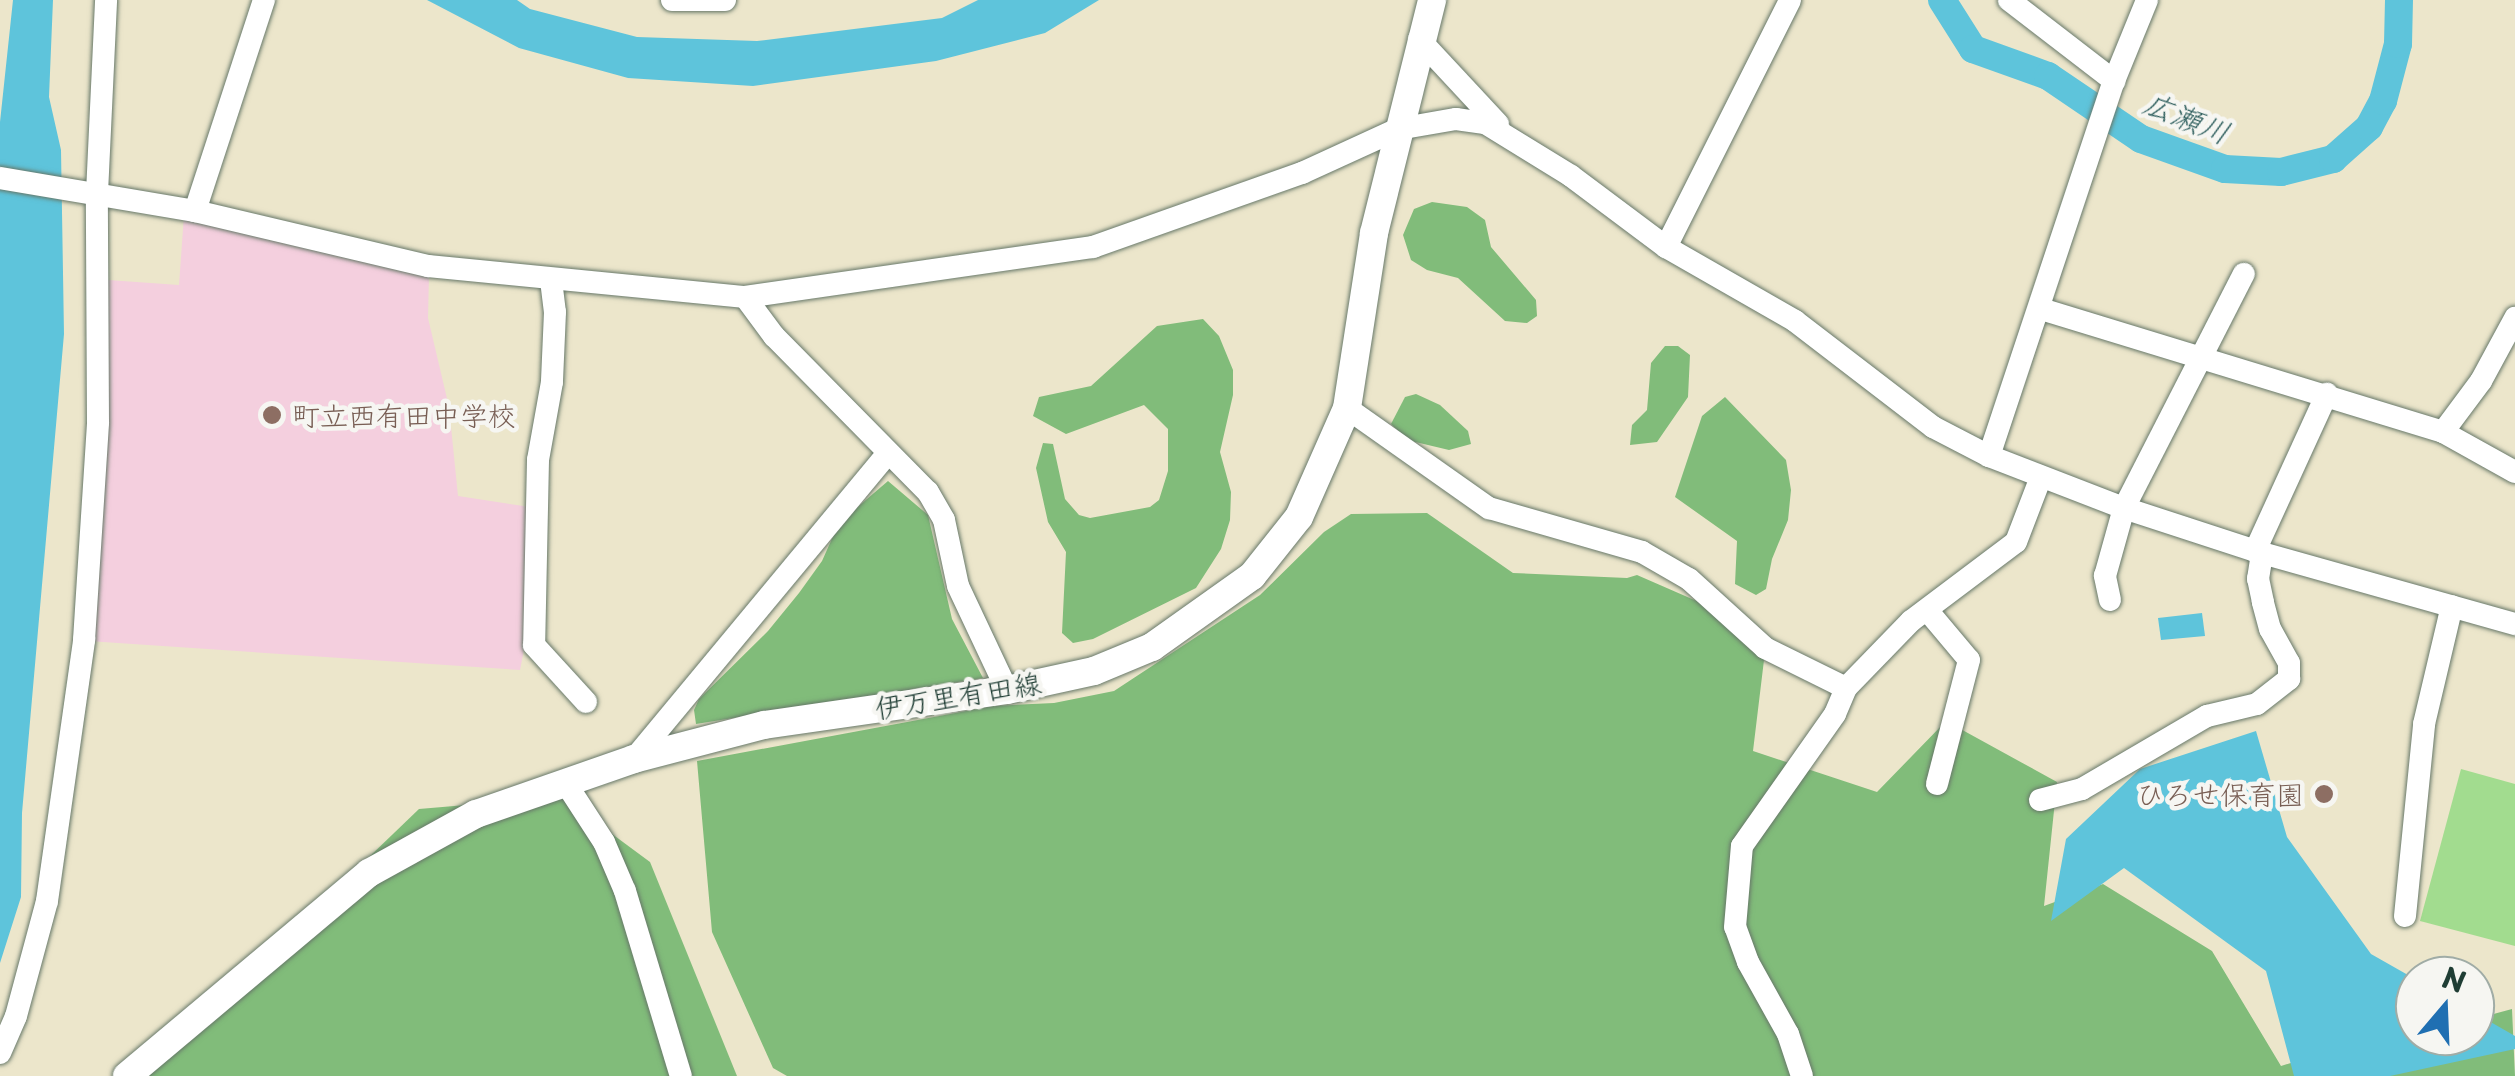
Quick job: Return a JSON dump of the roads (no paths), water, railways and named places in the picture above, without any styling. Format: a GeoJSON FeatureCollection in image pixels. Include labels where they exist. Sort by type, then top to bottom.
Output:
{"type":"FeatureCollection","features":[{"type":"Feature","properties":{"kind":"main road","name":"伊万里有田線"},"geometry":{"type":"LineString","coordinates":[[127,1076],[368,873],[476,814],[634,759],[764,725],[1007,690],[1094,671],[1152,647],[1252,576],[1299,517],[1347,408],[1374,233],[1419,39],[1432,0]]}},
{"type":"Feature","properties":{"kind":"street"},"geometry":{"type":"LineString","coordinates":[[0,1054],[16,1016],[47,901],[84,640],[98,422],[97,193],[106,0]]}},
{"type":"Feature","properties":{"kind":"street"},"geometry":{"type":"LineString","coordinates":[[194,212],[264,0]]}},
{"type":"Feature","properties":{"kind":"street"},"geometry":{"type":"LineString","coordinates":[[672,0],[725,0]]}},
{"type":"Feature","properties":{"kind":"street"},"geometry":{"type":"LineString","coordinates":[[1666,247],[1790,0]]}},
{"type":"Feature","properties":{"kind":"street"},"geometry":{"type":"LineString","coordinates":[[2009,0],[2114,81]]}},
{"type":"Feature","properties":{"kind":"street"},"geometry":{"type":"LineString","coordinates":[[1990,456],[2084,168],[2146,0]]}},
{"type":"Feature","properties":{"kind":"street"},"geometry":{"type":"LineString","coordinates":[[1419,39],[1477,106],[1512,136],[1666,247],[1795,321],[1921,418],[1990,456],[2124,508],[2259,552],[2515,624]]}},
{"type":"Feature","properties":{"kind":"street"},"geometry":{"type":"LineString","coordinates":[[0,178],[194,212],[428,266],[745,297],[1093,248],[1302,173],[1398,130],[1456,119],[1485,123],[1512,136]]}},
{"type":"Feature","properties":{"kind":"street"},"geometry":{"type":"LineString","coordinates":[[2110,600],[2105,576],[2124,508],[2244,274]]}},
{"type":"Feature","properties":{"kind":"street"},"geometry":{"type":"LineString","coordinates":[[551,280],[553,347],[538,460],[534,645],[586,702]]}},
{"type":"Feature","properties":{"kind":"street"},"geometry":{"type":"LineString","coordinates":[[745,297],[774,336],[886,454],[928,492],[944,520],[958,586],[1007,690]]}},
{"type":"Feature","properties":{"kind":"street"},"geometry":{"type":"LineString","coordinates":[[2040,309],[2443,432],[2515,472]]}},
{"type":"Feature","properties":{"kind":"street"},"geometry":{"type":"LineString","coordinates":[[2443,432],[2482,381],[2515,318]]}},
{"type":"Feature","properties":{"kind":"street"},"geometry":{"type":"LineString","coordinates":[[2040,800],[2082,789],[2208,716],[2257,704],[2290,680],[2289,663],[2270,629],[2263,602],[2258,579],[2259,552],[2326,394]]}},
{"type":"Feature","properties":{"kind":"street"},"geometry":{"type":"LineString","coordinates":[[1347,408],[1489,508],[1586,533],[1658,561],[1711,596],[1766,648],[1846,688]]}},
{"type":"Feature","properties":{"kind":"street"},"geometry":{"type":"LineString","coordinates":[[634,759],[886,454]]}},
{"type":"Feature","properties":{"kind":"street"},"geometry":{"type":"LineString","coordinates":[[1802,1076],[1788,1034],[1748,962],[1735,927],[1735,890],[1742,846],[1835,714],[1846,688],[1927,610],[2016,542],[2041,477]]}},
{"type":"Feature","properties":{"kind":"street"},"geometry":{"type":"LineString","coordinates":[[2405,916],[2424,724],[2452,606]]}},
{"type":"Feature","properties":{"kind":"street"},"geometry":{"type":"LineString","coordinates":[[1927,610],[1969,660],[1936,784]]}},
{"type":"Feature","properties":{"kind":"street"},"geometry":{"type":"LineString","coordinates":[[565,782],[604,842],[625,891],[680,1076]]}},
{"type":"Feature","properties":{"kind":"water"},"geometry":{"type":"Polygon","coordinates":[[[13,0],[53,0],[49,97],[61,150],[64,334],[22,813],[21,897],[0,963],[0,122],[13,0]]]}},
{"type":"Feature","properties":{"kind":"water"},"geometry":{"type":"Polygon","coordinates":[[[427,0],[517,0],[530,9],[637,37],[757,41],[942,18],[978,0],[1099,0],[1045,33],[936,61],[753,86],[628,78],[519,48],[427,0]]]}},
{"type":"Feature","properties":{"kind":"water"},"geometry":{"type":"Polygon","coordinates":[[[2202,613],[2205,636],[2161,640],[2158,618],[2202,613]]]}},
{"type":"Feature","properties":{"kind":"water"},"geometry":{"type":"Polygon","coordinates":[[[2256,731],[2287,837],[2371,954],[2395,968],[2395,1056],[2483,1056],[2390,1076],[2294,1076],[2266,971],[2124,868],[2051,921],[2066,839],[2140,769],[2256,731]]]}},
{"type":"Feature","properties":{"kind":"water"},"geometry":{"type":"Polygon","coordinates":[[[2495,1024],[2515,1036],[2515,1049],[2495,1053],[2495,1024]]]}},
{"type":"Feature","properties":{"kind":"waterway","name":"広瀬川"},"geometry":{"type":"LineString","coordinates":[[1942,0],[1973,49],[2048,76],[2141,139],[2225,169],[2281,172],[2333,159],[2369,127],[2383,101],[2398,44],[2399,0]]}},
{"type":"Feature","properties":{"kind":"place","name":"町立西有田中学校"},"geometry":{"type":"Point","coordinates":[272,415]}},
{"type":"Feature","properties":{"kind":"place","name":"ひろせ保育園"},"geometry":{"type":"Point","coordinates":[2324,794]}}]}
